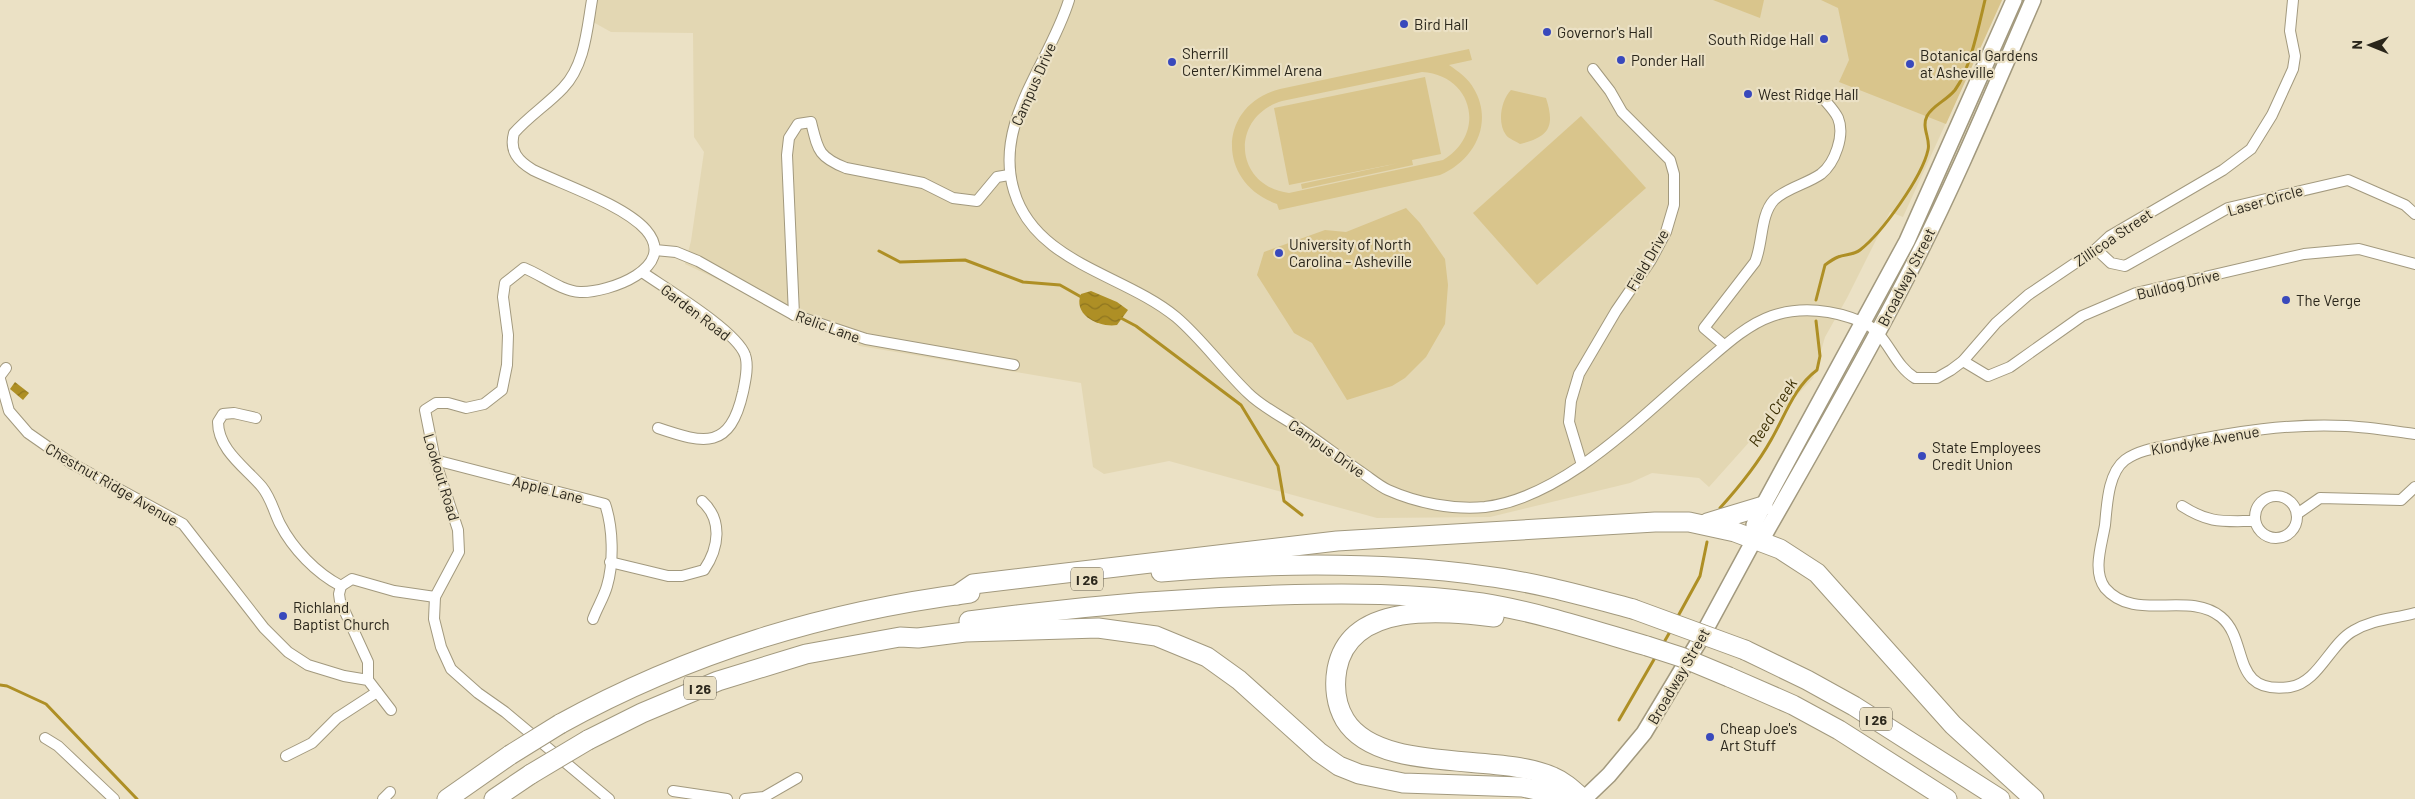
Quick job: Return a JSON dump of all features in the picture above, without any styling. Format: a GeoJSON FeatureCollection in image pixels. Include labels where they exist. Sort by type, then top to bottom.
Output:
{"type":"FeatureCollection","features":[{"type":"Feature","properties":{"kind":"highway"},"geometry":{"type":"LineString","coordinates":[[1702,524],[1763,506]]}},
{"type":"Feature","properties":{"kind":"highway"},"geometry":{"type":"LineString","coordinates":[[957,595],[973,584],[1337,541],[1655,522],[1702,524],[1735,532],[1780,549],[1817,573],[1953,725],[2034,799]]}},
{"type":"Feature","properties":{"kind":"highway","name":"I 26"},"geometry":{"type":"LineString","coordinates":[[447,799],[510,755],[560,724],[633,686],[708,654],[753,639],[844,615],[957,595],[1171,572],[1315,566],[1382,567],[1487,576],[1565,591],[1633,609],[1745,650],[1807,680],[1854,706],[2000,799]]}},
{"type":"Feature","properties":{"kind":"highway","name":"I 26"},"geometry":{"type":"LineString","coordinates":[[494,799],[531,774],[588,740],[642,713],[718,681],[761,666],[819,651],[900,637],[908,631],[950,624],[1119,603],[1316,594],[1390,595],[1482,603],[1548,616],[1565,623],[1681,656],[1793,705],[1839,730],[1947,799]]}},
{"type":"Feature","properties":{"kind":"highway"},"geometry":{"type":"LineString","coordinates":[[1565,623],[1544,624],[1445,613],[1408,614],[1388,618],[1360,632],[1343,651],[1336,678],[1336,691],[1337,701],[1346,721],[1373,745],[1399,752],[1536,771],[1567,784],[1582,799]]}},
{"type":"Feature","properties":{"kind":"highway"},"geometry":{"type":"LineString","coordinates":[[900,637],[918,638],[965,632],[1056,628],[1098,628],[1156,636],[1207,657],[1239,680],[1319,752],[1339,766],[1360,774],[1389,781],[1522,787],[1582,799]]}},
{"type":"Feature","properties":{"kind":"highway"},"geometry":{"type":"LineString","coordinates":[[1510,787],[1525,799]]}},
{"type":"Feature","properties":{"kind":"main road","name":"Broadway Street"},"geometry":{"type":"LineString","coordinates":[[1754,540],[1754,526],[1763,506],[1908,241],[2014,0]]}},
{"type":"Feature","properties":{"kind":"main road","name":"Broadway Street"},"geometry":{"type":"LineString","coordinates":[[1582,799],[1609,775],[1644,733],[1701,638],[1754,540],[1766,532],[1910,272],[1962,163],[2033,0]]}},
{"type":"Feature","properties":{"kind":"street"},"geometry":{"type":"LineString","coordinates":[[592,0],[585,42],[572,76],[564,87],[514,133],[513,150],[523,164],[532,170],[630,217],[648,232],[654,250],[649,266],[642,272]]}},
{"type":"Feature","properties":{"kind":"street","name":"Campus Drive"},"geometry":{"type":"LineString","coordinates":[[1069,0],[1058,30],[1024,99],[1012,132],[1008,151],[1009,175],[1023,213],[1045,240],[1062,252],[1156,302],[1177,318],[1251,396],[1386,490],[1421,501],[1458,508],[1485,506],[1524,497],[1551,485],[1582,465],[1724,346],[1760,321],[1792,311],[1815,310],[1864,323]]}},
{"type":"Feature","properties":{"kind":"street","name":"Zillicoa Street"},"geometry":{"type":"LineString","coordinates":[[1864,323],[1886,341],[1900,365],[1915,378],[1937,378],[1963,360],[1996,324],[2028,295],[2096,249],[2110,236],[2223,170],[2252,148],[2272,115],[2293,69],[2295,56],[2290,31],[2293,0]]}},
{"type":"Feature","properties":{"kind":"street","name":"Field Drive"},"geometry":{"type":"LineString","coordinates":[[1582,465],[1569,422],[1571,401],[1579,374],[1616,311],[1651,260],[1666,232],[1674,205],[1674,174],[1670,160],[1622,112],[1610,91],[1593,69]]}},
{"type":"Feature","properties":{"kind":"street"},"geometry":{"type":"LineString","coordinates":[[1724,346],[1704,328],[1755,262],[1760,250],[1767,212],[1773,201],[1822,173],[1831,162],[1838,147],[1840,129],[1838,118],[1822,97]]}},
{"type":"Feature","properties":{"kind":"street"},"geometry":{"type":"LineString","coordinates":[[794,315],[787,155],[789,138],[798,124],[811,122],[815,142],[822,156],[835,163],[846,168],[923,183],[953,198],[977,201],[997,177],[1009,175]]}},
{"type":"Feature","properties":{"kind":"street","name":"Laser Circle"},"geometry":{"type":"LineString","coordinates":[[2096,249],[2110,263],[2125,266],[2228,208],[2348,180],[2405,205],[2415,214]]}},
{"type":"Feature","properties":{"kind":"street","name":"Bulldog Drive"},"geometry":{"type":"LineString","coordinates":[[1963,360],[1988,376],[2010,367],[2082,316],[2136,293],[2304,254],[2359,249],[2415,264]]}},
{"type":"Feature","properties":{"kind":"street","name":"Relic Lane"},"geometry":{"type":"LineString","coordinates":[[654,250],[676,252],[698,261],[794,315],[866,340],[1014,365]]}},
{"type":"Feature","properties":{"kind":"street","name":"Lookout Road"},"geometry":{"type":"LineString","coordinates":[[609,799],[451,669],[437,633],[434,619],[435,597],[459,552],[458,530],[435,460],[425,410],[436,403],[448,403],[466,408],[484,404],[502,390],[507,365],[508,335],[503,297],[505,282],[515,273],[524,268],[563,287],[579,292],[604,289],[631,279],[642,272]]}},
{"type":"Feature","properties":{"kind":"street","name":"Garden Road"},"geometry":{"type":"LineString","coordinates":[[642,272],[729,334],[745,355],[746,377],[741,402],[733,423],[724,433],[711,438],[697,440],[658,428]]}},
{"type":"Feature","properties":{"kind":"street","name":"Chestnut Ridge Avenue"},"geometry":{"type":"LineString","coordinates":[[2,374],[9,411],[28,433],[71,462],[183,524],[264,628],[288,652],[308,665],[344,676],[368,680]]}},
{"type":"Feature","properties":{"kind":"street"},"geometry":{"type":"LineString","coordinates":[[256,418],[234,413],[221,415],[218,425],[224,442],[242,468],[267,494],[281,527],[291,542],[316,569],[340,586]]}},
{"type":"Feature","properties":{"kind":"street","name":"Klondyke Avenue"},"geometry":{"type":"LineString","coordinates":[[2415,434],[2347,426],[2256,430],[2193,440],[2137,454],[2124,461],[2115,473],[2108,500],[2098,573],[2104,586],[2123,601],[2136,605],[2195,607],[2209,610],[2220,616],[2231,628],[2244,669],[2253,679],[2270,686],[2290,687],[2303,683],[2350,632],[2384,618],[2415,613]]}},
{"type":"Feature","properties":{"kind":"street","name":"Apple Lane"},"geometry":{"type":"LineString","coordinates":[[435,460],[605,504],[610,519],[610,562]]}},
{"type":"Feature","properties":{"kind":"street"},"geometry":{"type":"LineString","coordinates":[[2297,514],[2288,500],[2273,496],[2259,505],[2255,521],[2264,535],[2280,538],[2293,530],[2297,514],[2320,498],[2402,500],[2415,487]]}},
{"type":"Feature","properties":{"kind":"street"},"geometry":{"type":"LineString","coordinates":[[593,619],[607,586],[610,562],[668,576],[682,576],[704,570],[714,555],[716,529],[712,510],[702,501]]}},
{"type":"Feature","properties":{"kind":"street"},"geometry":{"type":"LineString","coordinates":[[2182,506],[2193,514],[2213,521],[2255,521]]}},
{"type":"Feature","properties":{"kind":"street"},"geometry":{"type":"LineString","coordinates":[[340,586],[352,579],[394,591],[435,597]]}},
{"type":"Feature","properties":{"kind":"street"},"geometry":{"type":"LineString","coordinates":[[340,586],[340,601],[368,662],[368,680],[391,710]]}},
{"type":"Feature","properties":{"kind":"street"},"geometry":{"type":"LineString","coordinates":[[286,756],[312,743],[337,718],[377,692]]}},
{"type":"Feature","properties":{"kind":"street"},"geometry":{"type":"LineString","coordinates":[[45,738],[58,746],[114,799]]}},
{"type":"Feature","properties":{"kind":"street"},"geometry":{"type":"LineString","coordinates":[[745,799],[764,797],[797,778]]}},
{"type":"Feature","properties":{"kind":"street"},"geometry":{"type":"LineString","coordinates":[[673,791],[727,799]]}},
{"type":"Feature","properties":{"kind":"shaded area","name":"University of North Carolina - Asheville"},"geometry":{"type":"Polygon","coordinates":[[[596,0],[2002,0],[1903,217],[1890,212],[1847,298],[1825,337],[1813,378],[1769,425],[1760,430],[1709,487],[1699,478],[1652,473],[1630,483],[1490,517],[1377,518],[1169,461],[1104,474],[1093,467],[1081,383],[860,346],[685,264],[691,241],[704,152],[694,137],[693,33],[611,32],[593,22],[596,0]]]}},
{"type":"Feature","properties":{"kind":"shaded area"},"geometry":{"type":"Polygon","coordinates":[[[1713,0],[1764,0],[1760,18],[1713,0]]]}},
{"type":"Feature","properties":{"kind":"shaded area","name":"Botanical Gardens at Asheville"},"geometry":{"type":"Polygon","coordinates":[[[1821,0],[2002,0],[1946,124],[1839,82],[1849,60],[1838,8],[1821,0]]]}},
{"type":"Feature","properties":{"kind":"shaded area"},"geometry":{"type":"Polygon","coordinates":[[[1469,49],[1472,60],[1449,65],[1472,85],[1480,102],[1481,127],[1471,151],[1452,169],[1440,175],[1279,210],[1277,204],[1257,194],[1243,179],[1235,163],[1232,145],[1235,127],[1244,111],[1259,98],[1280,89],[1469,49]],[[1422,72],[1282,101],[1265,109],[1253,121],[1246,135],[1245,150],[1249,165],[1257,178],[1271,188],[1289,193],[1443,160],[1457,149],[1465,136],[1469,122],[1468,107],[1463,94],[1453,83],[1439,76],[1422,72]]]}},
{"type":"Feature","properties":{"kind":"shaded area"},"geometry":{"type":"Polygon","coordinates":[[[1425,77],[1441,154],[1412,160],[1413,165],[1302,189],[1301,184],[1399,163],[1289,185],[1274,108],[1425,77]]]}},
{"type":"Feature","properties":{"kind":"shaded area"},"geometry":{"type":"Polygon","coordinates":[[[1511,90],[1546,98],[1550,123],[1544,134],[1538,138],[1520,144],[1509,138],[1503,130],[1501,112],[1511,90]]]}},
{"type":"Feature","properties":{"kind":"shaded area"},"geometry":{"type":"Polygon","coordinates":[[[1581,116],[1646,188],[1537,285],[1473,213],[1581,116]]]}},
{"type":"Feature","properties":{"kind":"shaded area"},"geometry":{"type":"Polygon","coordinates":[[[1406,208],[1420,223],[1445,259],[1448,285],[1445,324],[1426,357],[1405,378],[1392,386],[1347,400],[1312,343],[1294,333],[1257,275],[1264,252],[1325,230],[1346,232],[1406,208]]]}},
{"type":"Feature","properties":{"kind":"water"},"geometry":{"type":"Polygon","coordinates":[[[1091,291],[1117,302],[1128,310],[1117,325],[1103,325],[1084,314],[1079,302],[1081,294],[1091,291]]]}},
{"type":"Feature","properties":{"kind":"water"},"geometry":{"type":"Polygon","coordinates":[[[15,382],[29,393],[23,400],[10,389],[15,382]]]}},
{"type":"Feature","properties":{"kind":"waterway","name":"Reed Creek"},"geometry":{"type":"LineString","coordinates":[[1816,300],[1825,265],[1838,257],[1858,252],[1869,242],[1890,218],[1918,175],[1929,146],[1925,120],[1933,109],[1955,90],[1960,81],[1973,47],[1985,0]]}},
{"type":"Feature","properties":{"kind":"waterway"},"geometry":{"type":"LineString","coordinates":[[879,251],[900,262],[965,260],[1023,282],[1060,285],[1083,298]]}},
{"type":"Feature","properties":{"kind":"waterway"},"geometry":{"type":"LineString","coordinates":[[1119,317],[1136,326],[1241,405],[1278,466],[1284,501],[1302,515]]}},
{"type":"Feature","properties":{"kind":"waterway","name":"Reed Creek"},"geometry":{"type":"LineString","coordinates":[[1720,508],[1754,467],[1766,449],[1796,393],[1817,370],[1820,356],[1816,321]]}},
{"type":"Feature","properties":{"kind":"waterway","name":"Reed Creek"},"geometry":{"type":"LineString","coordinates":[[1677,618],[1700,576],[1707,542]]}},
{"type":"Feature","properties":{"kind":"waterway","name":"Reed Creek"},"geometry":{"type":"LineString","coordinates":[[1663,644],[1671,630]]}},
{"type":"Feature","properties":{"kind":"waterway","name":"Reed Creek"},"geometry":{"type":"LineString","coordinates":[[1619,720],[1656,656]]}},
{"type":"Feature","properties":{"kind":"waterway"},"geometry":{"type":"LineString","coordinates":[[0,685],[7,686],[46,704],[137,799]]}},
{"type":"Feature","properties":{"kind":"place","name":"Bird Hall"},"geometry":{"type":"Point","coordinates":[1404,24]}},
{"type":"Feature","properties":{"kind":"place","name":"Governor's Hall"},"geometry":{"type":"Point","coordinates":[1547,32]}},
{"type":"Feature","properties":{"kind":"place","name":"South Ridge Hall"},"geometry":{"type":"Point","coordinates":[1824,39]}},
{"type":"Feature","properties":{"kind":"place","name":"Ponder Hall"},"geometry":{"type":"Point","coordinates":[1621,60]}},
{"type":"Feature","properties":{"kind":"place","name":"Sherrill Center/Kimmel Arena"},"geometry":{"type":"Point","coordinates":[1172,62]}},
{"type":"Feature","properties":{"kind":"place","name":"Botanical Gardens at Asheville"},"geometry":{"type":"Point","coordinates":[1910,64]}},
{"type":"Feature","properties":{"kind":"place","name":"West Ridge Hall"},"geometry":{"type":"Point","coordinates":[1748,94]}},
{"type":"Feature","properties":{"kind":"place","name":"University of North Carolina - Asheville"},"geometry":{"type":"Point","coordinates":[1279,253]}},
{"type":"Feature","properties":{"kind":"place","name":"The Verge"},"geometry":{"type":"Point","coordinates":[2286,300]}},
{"type":"Feature","properties":{"kind":"place","name":"State Employees Credit Union"},"geometry":{"type":"Point","coordinates":[1922,456]}},
{"type":"Feature","properties":{"kind":"place","name":"Richland Baptist Church"},"geometry":{"type":"Point","coordinates":[283,616]}},
{"type":"Feature","properties":{"kind":"place","name":"Cheap Joe's Art Stuff"},"geometry":{"type":"Point","coordinates":[1710,737]}}]}
